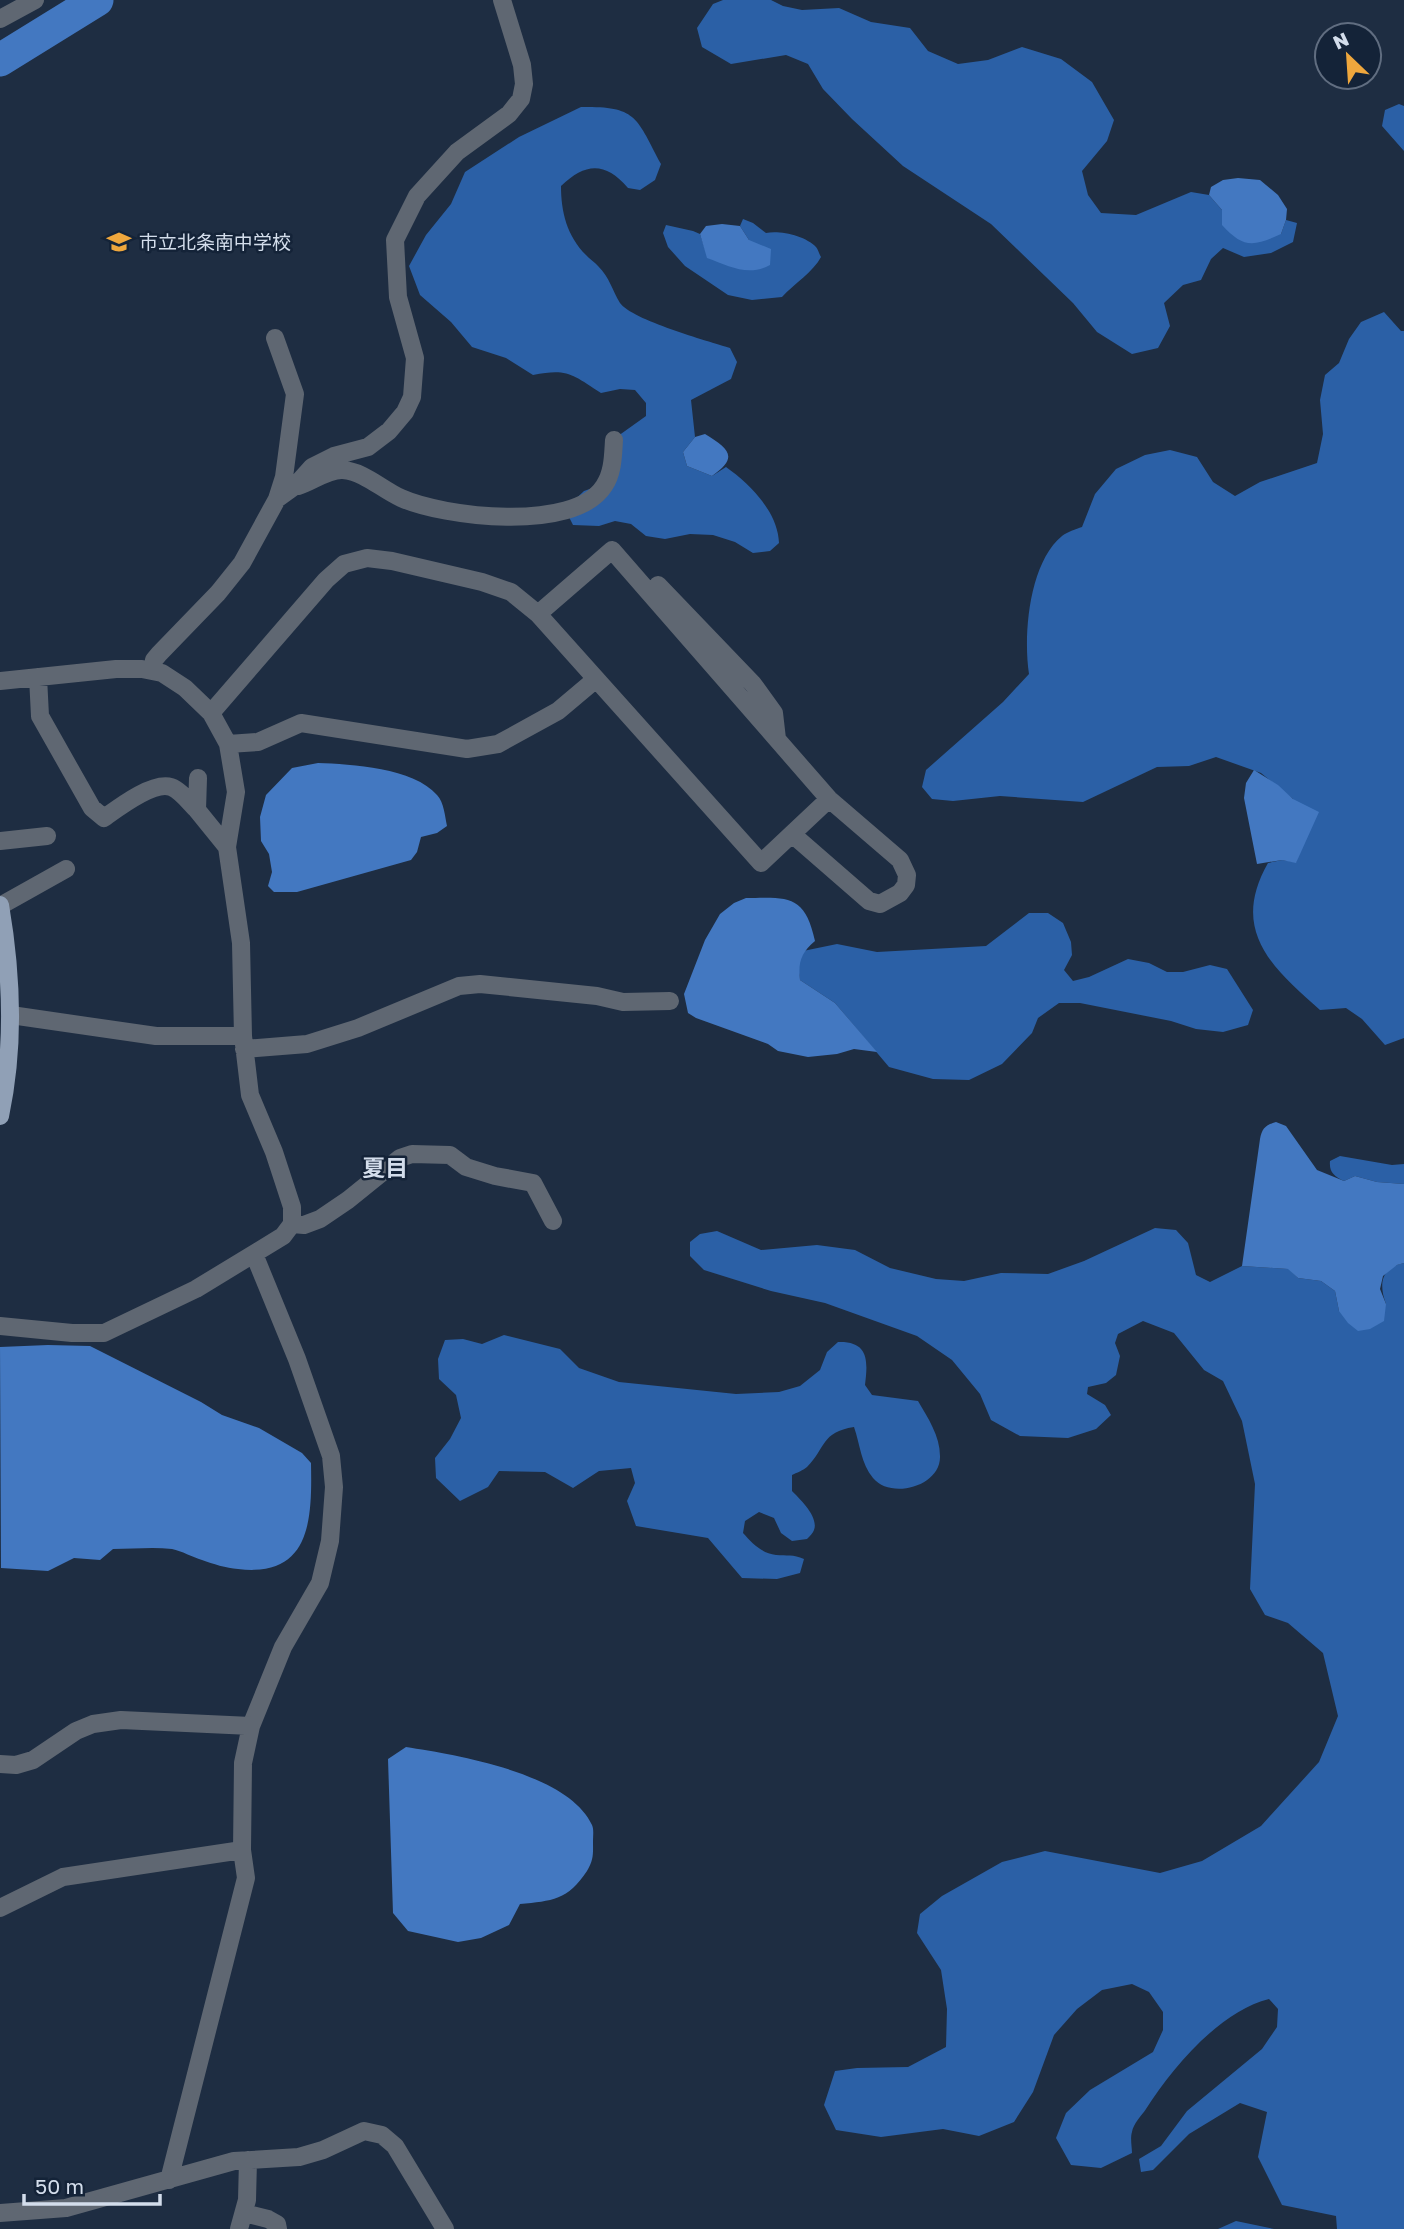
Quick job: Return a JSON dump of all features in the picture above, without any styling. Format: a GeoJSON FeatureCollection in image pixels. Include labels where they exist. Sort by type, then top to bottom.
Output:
{"type":"FeatureCollection","features":[{"type":"Feature","properties":{"kind":"main road"},"geometry":{"type":"LineString","coordinates":[[0,905],[11,1015],[10,1051],[0,1116]]}},
{"type":"Feature","properties":{"kind":"street"},"geometry":{"type":"LineString","coordinates":[[0,19],[35,0]]}},
{"type":"Feature","properties":{"kind":"street"},"geometry":{"type":"LineString","coordinates":[[277,499],[295,486],[312,467],[334,456],[368,447],[389,431],[405,412],[412,397],[415,358],[398,297],[395,240],[417,196],[457,152],[509,114],[521,99],[524,84],[522,65],[502,0]]}},
{"type":"Feature","properties":{"kind":"street"},"geometry":{"type":"LineString","coordinates":[[152,671],[154,660],[159,654],[242,564],[277,499],[284,477],[295,394],[275,338]]}},
{"type":"Feature","properties":{"kind":"street"},"geometry":{"type":"LineString","coordinates":[[295,486],[342,470],[362,475],[401,498],[437,508],[481,516],[531,517],[560,512],[584,503],[604,488],[613,464],[614,440]]}},
{"type":"Feature","properties":{"kind":"street"},"geometry":{"type":"LineString","coordinates":[[538,614],[612,550],[829,799],[900,860],[908,875],[906,885],[900,893],[880,904],[869,901],[792,834]]}},
{"type":"Feature","properties":{"kind":"street"},"geometry":{"type":"LineString","coordinates":[[211,713],[326,580],[344,564],[367,558],[392,561],[482,582],[511,593],[538,614],[761,863],[829,799]]}},
{"type":"Feature","properties":{"kind":"street"},"geometry":{"type":"LineString","coordinates":[[0,681],[116,669],[152,671],[162,673],[185,688],[211,713],[228,744],[236,792],[227,847],[240,943],[244,1043],[250,1095],[274,1152],[292,1207],[292,1224],[283,1236],[197,1289],[104,1333],[72,1333],[0,1326]]}},
{"type":"Feature","properties":{"kind":"street"},"geometry":{"type":"LineString","coordinates":[[38,677],[40,716],[92,808],[104,818],[137,796],[161,787],[171,787],[197,810],[227,847]]}},
{"type":"Feature","properties":{"kind":"street"},"geometry":{"type":"LineString","coordinates":[[228,744],[258,742],[301,723],[467,749],[498,744],[558,711],[596,679]]}},
{"type":"Feature","properties":{"kind":"street"},"geometry":{"type":"LineString","coordinates":[[197,810],[198,778]]}},
{"type":"Feature","properties":{"kind":"street"},"geometry":{"type":"LineString","coordinates":[[0,841],[47,836]]}},
{"type":"Feature","properties":{"kind":"street"},"geometry":{"type":"LineString","coordinates":[[0,905],[66,869]]}},
{"type":"Feature","properties":{"kind":"street"},"geometry":{"type":"LineString","coordinates":[[11,1015],[156,1036],[244,1043],[307,1044],[358,1028],[459,986],[480,984],[597,996],[623,1002],[670,1001]]}},
{"type":"Feature","properties":{"kind":"street"},"geometry":{"type":"LineString","coordinates":[[292,1224],[304,1224],[320,1219],[400,1158],[412,1154],[450,1155],[466,1167],[533,1183],[553,1221]]}},
{"type":"Feature","properties":{"kind":"street"},"geometry":{"type":"LineString","coordinates":[[169,2180],[246,1878],[242,1850],[243,1763],[251,1726],[284,1647],[320,1583],[330,1541],[334,1488],[331,1455],[297,1359],[254,1255]]}},
{"type":"Feature","properties":{"kind":"street"},"geometry":{"type":"LineString","coordinates":[[0,1764],[16,1765],[33,1760],[76,1731],[93,1724],[121,1720],[251,1726]]}},
{"type":"Feature","properties":{"kind":"street"},"geometry":{"type":"LineString","coordinates":[[0,1908],[63,1877],[242,1850]]}},
{"type":"Feature","properties":{"kind":"street"},"geometry":{"type":"LineString","coordinates":[[0,2213],[66,2208],[234,2161],[311,2154],[364,2132],[382,2135],[396,2146],[445,2229]]}},
{"type":"Feature","properties":{"kind":"street"},"geometry":{"type":"LineString","coordinates":[[248,2160],[247,2200],[241,2221],[268,2219],[277,2224],[278,2229]]}},
{"type":"Feature","properties":{"kind":"shaded area"},"geometry":{"type":"Polygon","coordinates":[[[723,0],[771,0],[802,10],[839,8],[871,22],[910,28],[928,51],[958,64],[988,60],[1022,47],[1061,59],[1092,82],[1114,120],[1107,141],[1082,171],[1088,195],[1101,213],[1136,215],[1191,192],[1209,195],[1222,210],[1281,234],[1286,220],[1297,223],[1293,242],[1271,253],[1244,257],[1223,248],[1211,259],[1201,280],[1183,285],[1164,303],[1170,326],[1158,348],[1132,354],[1097,332],[1073,303],[991,224],[903,166],[823,89],[808,64],[786,55],[731,64],[702,47],[697,28],[713,4],[723,0]]]}},
{"type":"Feature","properties":{"kind":"shaded area"},"geometry":{"type":"Polygon","coordinates":[[[1399,104],[1404,106],[1404,151],[1382,126],[1385,110],[1399,104]]]}},
{"type":"Feature","properties":{"kind":"shaded area"},"geometry":{"type":"Polygon","coordinates":[[[581,107],[614,109],[633,118],[646,135],[661,164],[655,180],[640,190],[628,188],[620,179],[603,169],[587,169],[570,178],[561,186],[562,205],[570,232],[579,248],[602,271],[620,303],[627,310],[671,329],[730,348],[737,362],[731,379],[691,400],[695,437],[683,452],[687,466],[712,476],[726,467],[753,490],[774,520],[779,543],[770,551],[753,553],[735,542],[713,535],[690,534],[665,539],[646,536],[631,524],[615,521],[599,526],[573,525],[565,509],[584,491],[604,484],[618,436],[646,416],[646,403],[635,390],[620,389],[601,393],[569,374],[554,372],[533,375],[506,358],[472,347],[451,322],[420,295],[409,266],[426,235],[451,204],[465,172],[519,137],[581,107]]]}},
{"type":"Feature","properties":{"kind":"shaded area"},"geometry":{"type":"Polygon","coordinates":[[[1223,180],[1260,180],[1278,195],[1287,209],[1281,234],[1249,243],[1236,238],[1222,225],[1222,210],[1209,195],[1211,187],[1223,180]]]}},
{"type":"Feature","properties":{"kind":"shaded area"},"geometry":{"type":"Polygon","coordinates":[[[743,219],[766,233],[792,235],[812,243],[821,257],[782,297],[752,300],[728,295],[685,266],[668,247],[663,233],[666,225],[700,234],[708,258],[749,240],[740,226],[743,219]]]}},
{"type":"Feature","properties":{"kind":"shaded area"},"geometry":{"type":"Polygon","coordinates":[[[706,226],[740,226],[749,240],[771,249],[770,265],[746,270],[707,258],[700,234],[706,226]]]}},
{"type":"Feature","properties":{"kind":"shaded area"},"geometry":{"type":"Polygon","coordinates":[[[1384,312],[1404,331],[1404,1038],[1385,1045],[1362,1019],[1346,1008],[1320,1010],[1286,978],[1261,946],[1255,928],[1253,908],[1257,887],[1268,863],[1282,860],[1296,862],[1305,839],[1293,799],[1261,773],[1216,757],[1189,766],[1157,767],[1083,802],[1000,796],[953,801],[932,799],[922,787],[926,770],[1003,702],[1029,674],[1028,620],[1035,581],[1042,563],[1062,536],[1082,527],[1095,494],[1116,469],[1145,455],[1170,450],[1197,457],[1213,482],[1235,496],[1260,482],[1317,463],[1323,434],[1320,400],[1325,375],[1339,363],[1349,339],[1361,322],[1384,312]]]}},
{"type":"Feature","properties":{"kind":"shaded area"},"geometry":{"type":"Polygon","coordinates":[[[705,434],[728,453],[726,463],[712,476],[687,466],[683,452],[695,437],[705,434]]]}},
{"type":"Feature","properties":{"kind":"shaded area"},"geometry":{"type":"Polygon","coordinates":[[[318,763],[381,769],[413,779],[437,795],[447,826],[437,833],[421,837],[417,852],[411,860],[297,892],[274,892],[268,886],[272,872],[269,854],[261,841],[260,817],[266,795],[292,768],[318,763]]]}},
{"type":"Feature","properties":{"kind":"shaded area"},"geometry":{"type":"Polygon","coordinates":[[[1254,770],[1278,785],[1293,799],[1319,812],[1296,863],[1282,860],[1257,864],[1244,798],[1246,783],[1254,770]]]}},
{"type":"Feature","properties":{"kind":"shaded area"},"geometry":{"type":"Polygon","coordinates":[[[746,898],[784,899],[800,907],[811,926],[815,941],[802,958],[800,980],[835,1003],[877,1052],[854,1049],[808,1057],[778,1051],[768,1044],[688,1013],[684,994],[705,940],[720,914],[746,898]]]}},
{"type":"Feature","properties":{"kind":"shaded area"},"geometry":{"type":"Polygon","coordinates":[[[1029,913],[1048,913],[1063,923],[1071,942],[1072,955],[1064,970],[1073,981],[1089,977],[1128,959],[1149,963],[1167,972],[1183,972],[1210,965],[1227,969],[1253,1010],[1248,1025],[1223,1032],[1196,1029],[1171,1021],[1080,1003],[1059,1003],[1038,1018],[1032,1033],[1002,1064],[969,1080],[933,1079],[889,1067],[835,1003],[800,980],[798,965],[803,951],[837,944],[877,952],[986,946],[1029,913]]]}},
{"type":"Feature","properties":{"kind":"shaded area"},"geometry":{"type":"Polygon","coordinates":[[[1276,1122],[1286,1126],[1317,1170],[1344,1181],[1355,1176],[1377,1182],[1404,1184],[1404,1263],[1383,1276],[1380,1289],[1386,1304],[1384,1321],[1370,1329],[1358,1331],[1348,1323],[1339,1311],[1335,1291],[1321,1281],[1298,1278],[1288,1269],[1242,1266],[1261,1135],[1265,1128],[1276,1122]]]}},
{"type":"Feature","properties":{"kind":"shaded area"},"geometry":{"type":"Polygon","coordinates":[[[1340,1156],[1392,1165],[1404,1164],[1404,1184],[1377,1182],[1355,1176],[1344,1181],[1330,1168],[1330,1161],[1340,1156]]]}},
{"type":"Feature","properties":{"kind":"shaded area"},"geometry":{"type":"Polygon","coordinates":[[[1155,1228],[1176,1230],[1188,1243],[1196,1275],[1210,1282],[1242,1266],[1289,1269],[1298,1278],[1321,1281],[1335,1291],[1339,1311],[1386,1304],[1382,1290],[1383,1278],[1390,1269],[1404,1263],[1404,2229],[1337,2229],[1336,2216],[1282,2205],[1258,2157],[1267,2112],[1240,2103],[1189,2134],[1153,2170],[1141,2172],[1139,2159],[1161,2146],[1187,2111],[1262,2049],[1277,2027],[1278,2009],[1269,1999],[1233,2015],[1215,2028],[1183,2059],[1136,2123],[1131,2134],[1132,2153],[1101,2168],[1071,2165],[1056,2138],[1066,2113],[1090,2090],[1153,2052],[1163,2030],[1163,2012],[1149,1992],[1132,1984],[1102,1990],[1077,2009],[1054,2035],[1033,2092],[1014,2122],[979,2136],[943,2129],[881,2137],[836,2130],[824,2105],[835,2071],[908,2067],[946,2047],[947,2009],[941,1970],[917,1933],[920,1914],[942,1896],[1002,1862],[1045,1851],[1160,1873],[1202,1861],[1261,1826],[1319,1762],[1338,1716],[1323,1653],[1288,1623],[1265,1615],[1250,1589],[1255,1484],[1242,1421],[1223,1381],[1204,1370],[1174,1333],[1143,1321],[1118,1334],[1115,1343],[1120,1356],[1116,1375],[1106,1383],[1088,1387],[1087,1394],[1105,1405],[1111,1415],[1096,1429],[1068,1438],[1020,1436],[991,1420],[980,1394],[952,1360],[917,1336],[825,1303],[771,1291],[704,1270],[690,1256],[690,1242],[700,1234],[717,1231],[761,1250],[817,1245],[855,1250],[890,1268],[936,1279],[964,1281],[1001,1273],[1048,1274],[1084,1261],[1155,1228]]]}},
{"type":"Feature","properties":{"kind":"shaded area"},"geometry":{"type":"Polygon","coordinates":[[[504,1335],[560,1349],[579,1368],[619,1382],[736,1394],[779,1392],[800,1386],[820,1370],[827,1352],[838,1342],[856,1345],[864,1354],[865,1385],[872,1395],[918,1401],[938,1441],[938,1466],[924,1482],[914,1486],[902,1489],[881,1485],[873,1478],[863,1460],[854,1427],[835,1433],[807,1467],[792,1475],[792,1491],[814,1520],[814,1530],[807,1539],[792,1541],[781,1533],[774,1518],[759,1512],[745,1521],[743,1533],[761,1550],[804,1559],[800,1573],[777,1579],[742,1578],[708,1538],[636,1526],[627,1501],[635,1483],[631,1468],[599,1471],[573,1488],[545,1472],[499,1471],[488,1487],[460,1501],[436,1478],[435,1458],[450,1439],[461,1418],[456,1395],[439,1379],[438,1359],[445,1340],[463,1339],[482,1344],[504,1335]]]}},
{"type":"Feature","properties":{"kind":"shaded area"},"geometry":{"type":"Polygon","coordinates":[[[90,1346],[222,1415],[259,1428],[302,1453],[311,1463],[310,1504],[303,1540],[294,1554],[281,1564],[262,1569],[238,1569],[172,1549],[113,1549],[100,1560],[74,1558],[48,1571],[1,1568],[0,1347],[90,1346]]]}},
{"type":"Feature","properties":{"kind":"shaded area"},"geometry":{"type":"Polygon","coordinates":[[[406,1747],[481,1761],[536,1780],[560,1792],[579,1807],[593,1827],[593,1856],[580,1881],[558,1897],[520,1904],[509,1925],[481,1938],[458,1942],[408,1931],[393,1913],[388,1759],[406,1747]]]}},
{"type":"Feature","properties":{"kind":"shaded area"},"geometry":{"type":"Polygon","coordinates":[[[1236,2221],[1274,2229],[1218,2229],[1236,2221]]]}},
{"type":"Feature","properties":{"kind":"waterway"},"geometry":{"type":"LineString","coordinates":[[0,60],[97,0]]}},
{"type":"Feature","properties":{"kind":"place","name":"市立北条南中学校"},"geometry":{"type":"Point","coordinates":[119,242]}},
{"type":"Feature","properties":{"kind":"district","name":"夏目"},"geometry":{"type":"Point","coordinates":[385,1168]}}]}
